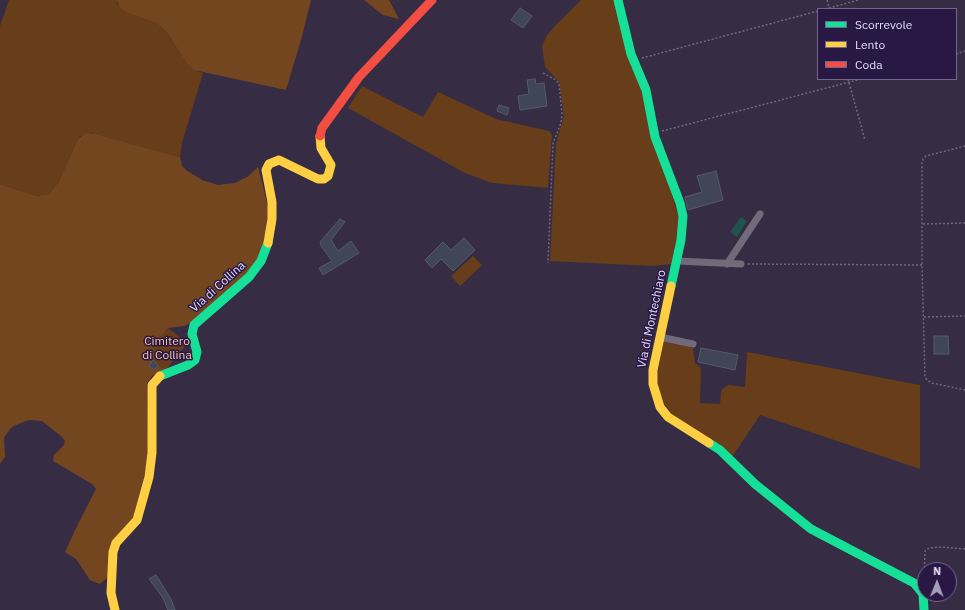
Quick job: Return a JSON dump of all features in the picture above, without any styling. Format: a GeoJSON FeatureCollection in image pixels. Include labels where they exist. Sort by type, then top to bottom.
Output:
{"type":"FeatureCollection","features":[{"type":"Feature","properties":{"kind":"street","name":"Via di Collina"},"geometry":{"type":"LineString","coordinates":[[115,610],[112,593],[113,552],[116,543],[137,520],[150,470],[152,385],[158,378],[192,363],[197,352],[192,334],[194,325],[249,277],[261,261],[268,242],[272,219],[272,202],[266,177],[266,170],[269,164],[280,160],[318,179],[324,179],[328,176],[331,165],[321,148],[319,140],[322,128],[359,77],[424,6],[432,0]]}},
{"type":"Feature","properties":{"kind":"street","name":"Via di Montechiaro"},"geometry":{"type":"LineString","coordinates":[[618,0],[633,60],[644,84],[654,133],[682,210],[683,228],[653,376],[658,402],[665,414],[720,450],[756,484],[811,529],[914,583],[923,594],[924,610]]}},
{"type":"Feature","properties":{"kind":"street"},"geometry":{"type":"LineString","coordinates":[[727,264],[760,214]]}},
{"type":"Feature","properties":{"kind":"street"},"geometry":{"type":"LineString","coordinates":[[676,261],[741,264]]}},
{"type":"Feature","properties":{"kind":"street"},"geometry":{"type":"LineString","coordinates":[[660,337],[693,344]]}},
{"type":"Feature","properties":{"kind":"path"},"geometry":{"type":"LineString","coordinates":[[832,8],[859,0]]}},
{"type":"Feature","properties":{"kind":"path"},"geometry":{"type":"LineString","coordinates":[[633,60],[817,11]]}},
{"type":"Feature","properties":{"kind":"path"},"geometry":{"type":"LineString","coordinates":[[543,73],[556,80],[559,84],[562,114],[561,122],[553,143],[548,263]]}},
{"type":"Feature","properties":{"kind":"path"},"geometry":{"type":"LineString","coordinates":[[654,133],[857,80]]}},
{"type":"Feature","properties":{"kind":"path"},"geometry":{"type":"LineString","coordinates":[[848,82],[865,140]]}},
{"type":"Feature","properties":{"kind":"path"},"geometry":{"type":"LineString","coordinates":[[965,146],[923,159],[922,224],[926,379],[932,383],[965,390]]}},
{"type":"Feature","properties":{"kind":"path"},"geometry":{"type":"LineString","coordinates":[[922,224],[965,223]]}},
{"type":"Feature","properties":{"kind":"path"},"geometry":{"type":"LineString","coordinates":[[741,264],[922,265]]}},
{"type":"Feature","properties":{"kind":"path"},"geometry":{"type":"LineString","coordinates":[[924,317],[965,316]]}},
{"type":"Feature","properties":{"kind":"path"},"geometry":{"type":"LineString","coordinates":[[925,562],[925,551],[928,548],[940,547],[965,549]]}},
{"type":"Feature","properties":{"kind":"green space"},"geometry":{"type":"Polygon","coordinates":[[[9,0],[117,0],[117,4],[127,13],[156,23],[166,31],[187,64],[203,73],[182,143],[180,157],[91,133],[81,136],[78,139],[58,183],[49,194],[37,196],[0,184],[0,26],[9,0]]]}},
{"type":"Feature","properties":{"kind":"green space"},"geometry":{"type":"Polygon","coordinates":[[[581,0],[615,0],[680,222],[671,264],[652,266],[550,261],[556,143],[564,116],[559,82],[545,67],[542,46],[547,35],[581,0]]]}},
{"type":"Feature","properties":{"kind":"green space"},"geometry":{"type":"Polygon","coordinates":[[[362,86],[423,117],[438,92],[496,119],[549,131],[552,135],[548,188],[492,183],[465,173],[348,108],[362,86]]]}},
{"type":"Feature","properties":{"kind":"green space"},"geometry":{"type":"Polygon","coordinates":[[[473,256],[482,265],[460,286],[451,276],[473,256]]]}},
{"type":"Feature","properties":{"kind":"green space","name":"Cimitero di Collina"},"geometry":{"type":"Polygon","coordinates":[[[168,328],[187,343],[166,370],[158,365],[154,370],[149,366],[146,355],[168,328]]]}},
{"type":"Feature","properties":{"kind":"green space"},"geometry":{"type":"Polygon","coordinates":[[[664,340],[693,348],[695,363],[701,368],[700,403],[720,404],[721,391],[725,387],[729,385],[745,387],[747,352],[920,385],[920,469],[760,415],[732,457],[673,415],[664,404],[659,390],[657,374],[664,340]]]}},
{"type":"Feature","properties":{"kind":"shaded area"},"geometry":{"type":"Polygon","coordinates":[[[117,0],[311,0],[286,90],[194,70],[187,64],[166,31],[156,23],[127,13],[119,7],[117,0]]]}},
{"type":"Feature","properties":{"kind":"shaded area"},"geometry":{"type":"Polygon","coordinates":[[[364,0],[389,0],[399,19],[383,15],[364,0]]]}},
{"type":"Feature","properties":{"kind":"shaded area"},"geometry":{"type":"Polygon","coordinates":[[[86,133],[95,134],[180,157],[182,166],[186,170],[202,180],[218,185],[235,183],[247,177],[258,167],[268,206],[268,227],[259,258],[252,269],[190,323],[184,326],[168,328],[146,355],[153,360],[149,366],[154,370],[158,365],[166,370],[152,376],[147,383],[148,461],[132,522],[128,526],[107,578],[100,584],[90,580],[76,559],[65,552],[96,489],[92,484],[53,461],[54,455],[64,445],[65,441],[62,437],[42,421],[30,420],[23,422],[12,427],[4,438],[5,457],[0,464],[0,184],[37,196],[49,194],[58,183],[78,139],[86,133]]]}},
{"type":"Feature","properties":{"kind":"shaded area"},"geometry":{"type":"Polygon","coordinates":[[[741,217],[747,221],[737,237],[730,232],[741,217]]]}},
{"type":"Feature","properties":{"kind":"building"},"geometry":{"type":"Polygon","coordinates":[[[520,8],[532,16],[523,28],[511,20],[520,8]]]}},
{"type":"Feature","properties":{"kind":"building"},"geometry":{"type":"Polygon","coordinates":[[[535,79],[536,84],[544,83],[547,106],[520,110],[518,96],[529,94],[527,80],[535,79]]]}},
{"type":"Feature","properties":{"kind":"building"},"geometry":{"type":"Polygon","coordinates":[[[499,105],[509,108],[507,115],[497,111],[499,105]]]}},
{"type":"Feature","properties":{"kind":"building"},"geometry":{"type":"Polygon","coordinates":[[[716,171],[723,200],[688,210],[685,197],[702,192],[697,176],[716,171]]]}},
{"type":"Feature","properties":{"kind":"building"},"geometry":{"type":"Polygon","coordinates":[[[340,219],[345,222],[331,240],[338,251],[351,241],[359,253],[323,275],[319,268],[332,261],[321,246],[320,242],[340,219]]]}},
{"type":"Feature","properties":{"kind":"building"},"geometry":{"type":"Polygon","coordinates":[[[464,238],[475,250],[453,271],[441,259],[432,268],[425,260],[443,242],[451,250],[464,238]]]}},
{"type":"Feature","properties":{"kind":"building"},"geometry":{"type":"Polygon","coordinates":[[[934,336],[948,336],[949,354],[934,354],[934,336]]]}},
{"type":"Feature","properties":{"kind":"building"},"geometry":{"type":"Polygon","coordinates":[[[701,348],[738,355],[735,370],[698,362],[701,348]]]}},
{"type":"Feature","properties":{"kind":"building"},"geometry":{"type":"Polygon","coordinates":[[[153,360],[158,365],[154,370],[149,366],[153,360]]]}},
{"type":"Feature","properties":{"kind":"building"},"geometry":{"type":"Polygon","coordinates":[[[156,575],[171,599],[175,610],[168,610],[163,598],[149,579],[156,575]]]}},
{"type":"Feature","properties":{"kind":"traffic: fast"},"geometry":{"type":"LineString","coordinates":[[618,0],[631,54],[646,90],[655,137],[680,203],[683,216],[681,240],[671,286]]}},
{"type":"Feature","properties":{"kind":"traffic: fast"},"geometry":{"type":"LineString","coordinates":[[160,376],[188,365],[195,360],[197,352],[192,334],[194,325],[249,277],[261,261],[268,243]]}},
{"type":"Feature","properties":{"kind":"traffic: fast"},"geometry":{"type":"LineString","coordinates":[[709,443],[720,450],[755,484],[811,529],[914,583],[923,594],[924,610]]}},
{"type":"Feature","properties":{"kind":"traffic: slow"},"geometry":{"type":"LineString","coordinates":[[268,243],[272,219],[272,202],[266,170],[269,164],[279,160],[318,179],[324,179],[328,176],[331,165],[321,148],[320,136]]}},
{"type":"Feature","properties":{"kind":"traffic: slow"},"geometry":{"type":"LineString","coordinates":[[671,286],[653,370],[653,384],[660,407],[668,417],[709,443]]}},
{"type":"Feature","properties":{"kind":"traffic: slow"},"geometry":{"type":"LineString","coordinates":[[115,610],[111,593],[113,552],[116,543],[137,520],[149,477],[152,453],[152,385],[160,376]]}},
{"type":"Feature","properties":{"kind":"traffic: jam"},"geometry":{"type":"LineString","coordinates":[[320,136],[322,128],[359,77],[432,0]]}}]}
